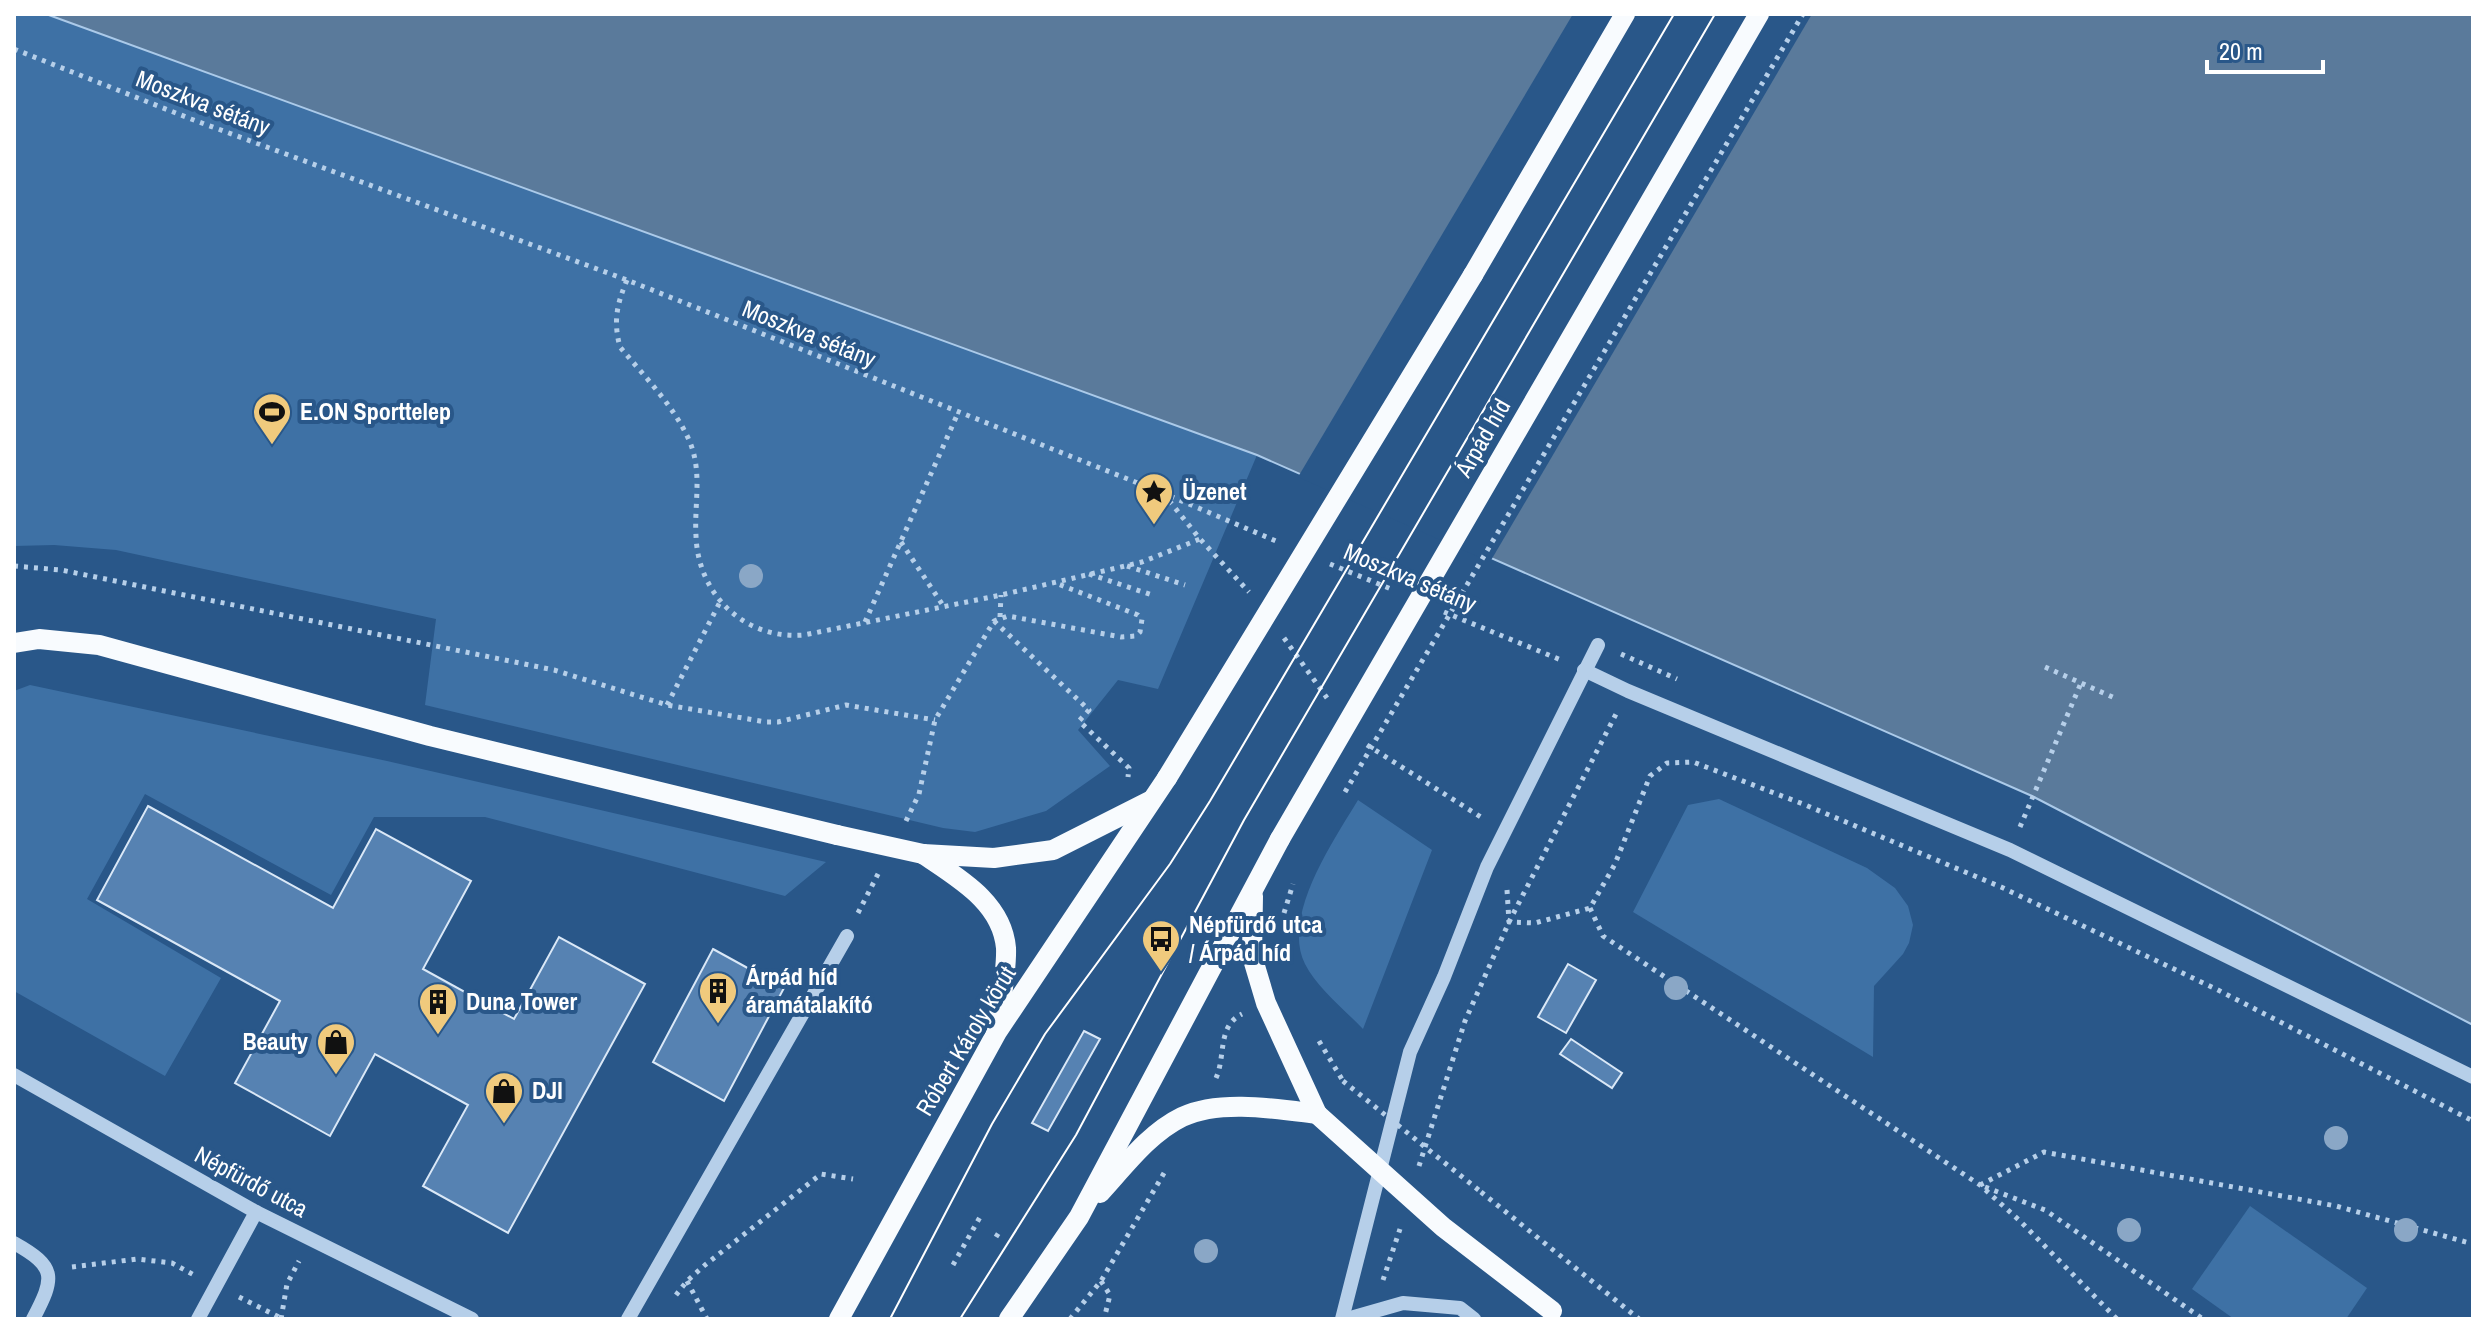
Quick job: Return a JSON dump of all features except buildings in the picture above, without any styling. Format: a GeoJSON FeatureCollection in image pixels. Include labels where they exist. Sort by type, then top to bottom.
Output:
{"type":"FeatureCollection","features":[{"type":"Feature","properties":{"kind":"main road"},"geometry":{"type":"LineString","coordinates":[[14,643],[39,639],[99,645],[430,736],[923,854],[994,858],[1053,850],[1153,799],[1473,275],[1625,14]]}},
{"type":"Feature","properties":{"kind":"main road","name":"Árpád híd"},"geometry":{"type":"LineString","coordinates":[[1253,890],[1759,14]]}},
{"type":"Feature","properties":{"kind":"main road","name":"Róbert Károly körút"},"geometry":{"type":"LineString","coordinates":[[839,1319],[997,1032],[1153,799]]}},
{"type":"Feature","properties":{"kind":"main road"},"geometry":{"type":"LineString","coordinates":[[923,854],[969,885],[997,915],[1006,948],[997,1032]]}},
{"type":"Feature","properties":{"kind":"main road"},"geometry":{"type":"LineString","coordinates":[[1253,890],[1252,956],[1266,1003],[1317,1114],[1443,1227],[1558,1315]]}},
{"type":"Feature","properties":{"kind":"main road"},"geometry":{"type":"LineString","coordinates":[[1009,1319],[1079,1217],[1253,890]]}},
{"type":"Feature","properties":{"kind":"main road"},"geometry":{"type":"LineString","coordinates":[[1079,1217],[1143,1146],[1179,1118],[1200,1111],[1262,1107],[1317,1114]]}},
{"type":"Feature","properties":{"kind":"street"},"geometry":{"type":"LineString","coordinates":[[1474,1319],[1460,1308],[1403,1303],[1344,1319],[1410,1052],[1503,832],[1598,645]]}},
{"type":"Feature","properties":{"kind":"street"},"geometry":{"type":"LineString","coordinates":[[1584,670],[2010,850],[2473,1077]]}},
{"type":"Feature","properties":{"kind":"street"},"geometry":{"type":"LineString","coordinates":[[628,1319],[847,936]]}},
{"type":"Feature","properties":{"kind":"street","name":"Népfürdő utca"},"geometry":{"type":"LineString","coordinates":[[14,1075],[256,1212],[472,1319]]}},
{"type":"Feature","properties":{"kind":"street"},"geometry":{"type":"LineString","coordinates":[[198,1319],[256,1212]]}},
{"type":"Feature","properties":{"kind":"street"},"geometry":{"type":"LineString","coordinates":[[14,1243],[39,1257],[47,1269],[45,1295],[33,1319]]}},
{"type":"Feature","properties":{"kind":"path"},"geometry":{"type":"LineString","coordinates":[[1338,805],[1803,14]]}},
{"type":"Feature","properties":{"kind":"path","name":"Moszkva sétány"},"geometry":{"type":"LineString","coordinates":[[14,49],[191,119],[627,280],[1286,545]]}},
{"type":"Feature","properties":{"kind":"path"},"geometry":{"type":"LineString","coordinates":[[627,280],[615,308],[620,347],[689,440],[696,460],[699,488],[696,537],[704,570],[720,602],[751,627],[789,636],[944,607],[1126,565],[1200,539]]}},
{"type":"Feature","properties":{"kind":"path"},"geometry":{"type":"LineString","coordinates":[[865,622],[958,413]]}},
{"type":"Feature","properties":{"kind":"path"},"geometry":{"type":"LineString","coordinates":[[901,541],[944,607]]}},
{"type":"Feature","properties":{"kind":"path","name":"Moszkva sétány"},"geometry":{"type":"LineString","coordinates":[[1328,563],[1399,593]]}},
{"type":"Feature","properties":{"kind":"path"},"geometry":{"type":"LineString","coordinates":[[1126,565],[1185,585]]}},
{"type":"Feature","properties":{"kind":"path"},"geometry":{"type":"LineString","coordinates":[[14,566],[61,570],[433,644],[554,670],[667,705],[766,722],[778,722],[846,705],[935,720]]}},
{"type":"Feature","properties":{"kind":"path"},"geometry":{"type":"LineString","coordinates":[[1088,573],[1152,595]]}},
{"type":"Feature","properties":{"kind":"path"},"geometry":{"type":"LineString","coordinates":[[997,619],[1121,637],[1136,636],[1140,632],[1142,619],[1138,615],[1052,581]]}},
{"type":"Feature","properties":{"kind":"path"},"geometry":{"type":"LineString","coordinates":[[905,823],[919,794],[935,720],[997,619],[1001,595]]}},
{"type":"Feature","properties":{"kind":"path"},"geometry":{"type":"LineString","coordinates":[[667,705],[720,602]]}},
{"type":"Feature","properties":{"kind":"path","name":"Moszkva sétány"},"geometry":{"type":"LineString","coordinates":[[1442,610],[1584,670]]}},
{"type":"Feature","properties":{"kind":"path"},"geometry":{"type":"LineString","coordinates":[[997,619],[1089,710],[1079,721],[1129,768],[1128,777]]}},
{"type":"Feature","properties":{"kind":"path"},"geometry":{"type":"LineString","coordinates":[[1415,1181],[1465,1021],[1509,922],[1641,663]]}},
{"type":"Feature","properties":{"kind":"path"},"geometry":{"type":"LineString","coordinates":[[2045,667],[2117,699]]}},
{"type":"Feature","properties":{"kind":"path"},"geometry":{"type":"LineString","coordinates":[[2026,814],[2081,683]]}},
{"type":"Feature","properties":{"kind":"path"},"geometry":{"type":"LineString","coordinates":[[1364,743],[1503,832],[1509,922]]}},
{"type":"Feature","properties":{"kind":"path"},"geometry":{"type":"LineString","coordinates":[[1509,922],[1535,923],[1590,908],[1615,864],[1650,776],[1667,763],[1693,762],[1803,804],[2001,887],[2216,989],[2473,1121]]}},
{"type":"Feature","properties":{"kind":"path"},"geometry":{"type":"LineString","coordinates":[[847,936],[883,865]]}},
{"type":"Feature","properties":{"kind":"path"},"geometry":{"type":"LineString","coordinates":[[1590,908],[1603,936],[1980,1185],[2117,1319]]}},
{"type":"Feature","properties":{"kind":"path"},"geometry":{"type":"LineString","coordinates":[[1200,1111],[1218,1073],[1225,1031],[1233,1018],[1266,1003]]}},
{"type":"Feature","properties":{"kind":"path"},"geometry":{"type":"LineString","coordinates":[[1343,1081],[1639,1319]]}},
{"type":"Feature","properties":{"kind":"path"},"geometry":{"type":"LineString","coordinates":[[1980,1185],[2044,1152],[2336,1206],[2473,1244]]}},
{"type":"Feature","properties":{"kind":"path"},"geometry":{"type":"LineString","coordinates":[[1070,1319],[1101,1281],[1169,1163]]}},
{"type":"Feature","properties":{"kind":"path"},"geometry":{"type":"LineString","coordinates":[[668,1304],[687,1281],[821,1174],[853,1179]]}},
{"type":"Feature","properties":{"kind":"path"},"geometry":{"type":"LineString","coordinates":[[1980,1185],[2045,1210],[2203,1319]]}},
{"type":"Feature","properties":{"kind":"path"},"geometry":{"type":"LineString","coordinates":[[953,1265],[980,1217]]}},
{"type":"Feature","properties":{"kind":"path"},"geometry":{"type":"LineString","coordinates":[[1373,1312],[1401,1224]]}},
{"type":"Feature","properties":{"kind":"path"},"geometry":{"type":"LineString","coordinates":[[996,1237],[1001,1229]]}},
{"type":"Feature","properties":{"kind":"path"},"geometry":{"type":"LineString","coordinates":[[47,1269],[137,1259],[172,1263],[282,1319],[287,1284],[311,1239]]}},
{"type":"Feature","properties":{"kind":"path"},"geometry":{"type":"LineString","coordinates":[[658,1266],[687,1281],[707,1319]]}},
{"type":"Feature","properties":{"kind":"path"},"geometry":{"type":"LineString","coordinates":[[1101,1281],[1110,1295],[1104,1319]]}},
{"type":"Feature","properties":{"kind":"shaded area"},"geometry":{"type":"Polygon","coordinates":[[[14,14],[46,14],[1257,455],[1158,689],[1118,680],[1078,730],[1110,766],[1046,811],[975,832],[943,828],[425,705],[436,619],[116,550],[54,545],[14,546],[14,14]]]}},
{"type":"Feature","properties":{"kind":"shaded area"},"geometry":{"type":"Polygon","coordinates":[[[46,14],[2473,14],[2473,1025],[2032,796],[1257,455],[46,14]]]}},
{"type":"Feature","properties":{"kind":"shaded area"},"geometry":{"type":"Polygon","coordinates":[[[30,685],[387,761],[826,862],[785,896],[485,817],[374,817],[331,895],[145,794],[87,899],[221,978],[165,1076],[14,991],[14,691],[30,685]]]}},
{"type":"Feature","properties":{"kind":"shaded area"},"geometry":{"type":"Polygon","coordinates":[[[1719,799],[1867,868],[1895,888],[1908,906],[1913,925],[1909,943],[1874,986],[1873,1057],[1633,912],[1688,805],[1719,799]]]}},
{"type":"Feature","properties":{"kind":"shaded area"},"geometry":{"type":"Polygon","coordinates":[[[1358,800],[1432,850],[1363,1029],[1316,981],[1305,964],[1299,945],[1305,902],[1314,879],[1358,800]]]}},
{"type":"Feature","properties":{"kind":"shaded area"},"geometry":{"type":"Polygon","coordinates":[[[2250,1206],[2367,1288],[2346,1319],[2234,1319],[2192,1289],[2250,1206]]]}},
{"type":"Feature","properties":{"kind":"pier"},"geometry":{"type":"Polygon","coordinates":[[[1573,14],[1812,14],[1490,562],[1298,477],[1573,14]]]}},
{"type":"Feature","properties":{"kind":"tram line"},"geometry":{"type":"LineString","coordinates":[[890,1319],[992,1124],[1045,1034],[1170,864],[1210,801],[1674,14]]}},
{"type":"Feature","properties":{"kind":"tram line"},"geometry":{"type":"LineString","coordinates":[[960,1319],[1076,1135],[1244,820],[1715,14]]}},
{"type":"Feature","properties":{"kind":"place","name":"E.ON Sporttelep"},"geometry":{"type":"Point","coordinates":[272,446]}},
{"type":"Feature","properties":{"kind":"place","name":"Üzenet"},"geometry":{"type":"Point","coordinates":[1154,526]}},
{"type":"Feature","properties":{"kind":"place","name":"Népfürdő utca / Árpád híd"},"geometry":{"type":"Point","coordinates":[1161,973]}},
{"type":"Feature","properties":{"kind":"place","name":"Árpád híd áramátalakító"},"geometry":{"type":"Point","coordinates":[718,1025]}},
{"type":"Feature","properties":{"kind":"place","name":"Duna Tower"},"geometry":{"type":"Point","coordinates":[438,1036]}},
{"type":"Feature","properties":{"kind":"place","name":"Beauty"},"geometry":{"type":"Point","coordinates":[336,1076]}},
{"type":"Feature","properties":{"kind":"place","name":"DJI"},"geometry":{"type":"Point","coordinates":[504,1125]}}]}
